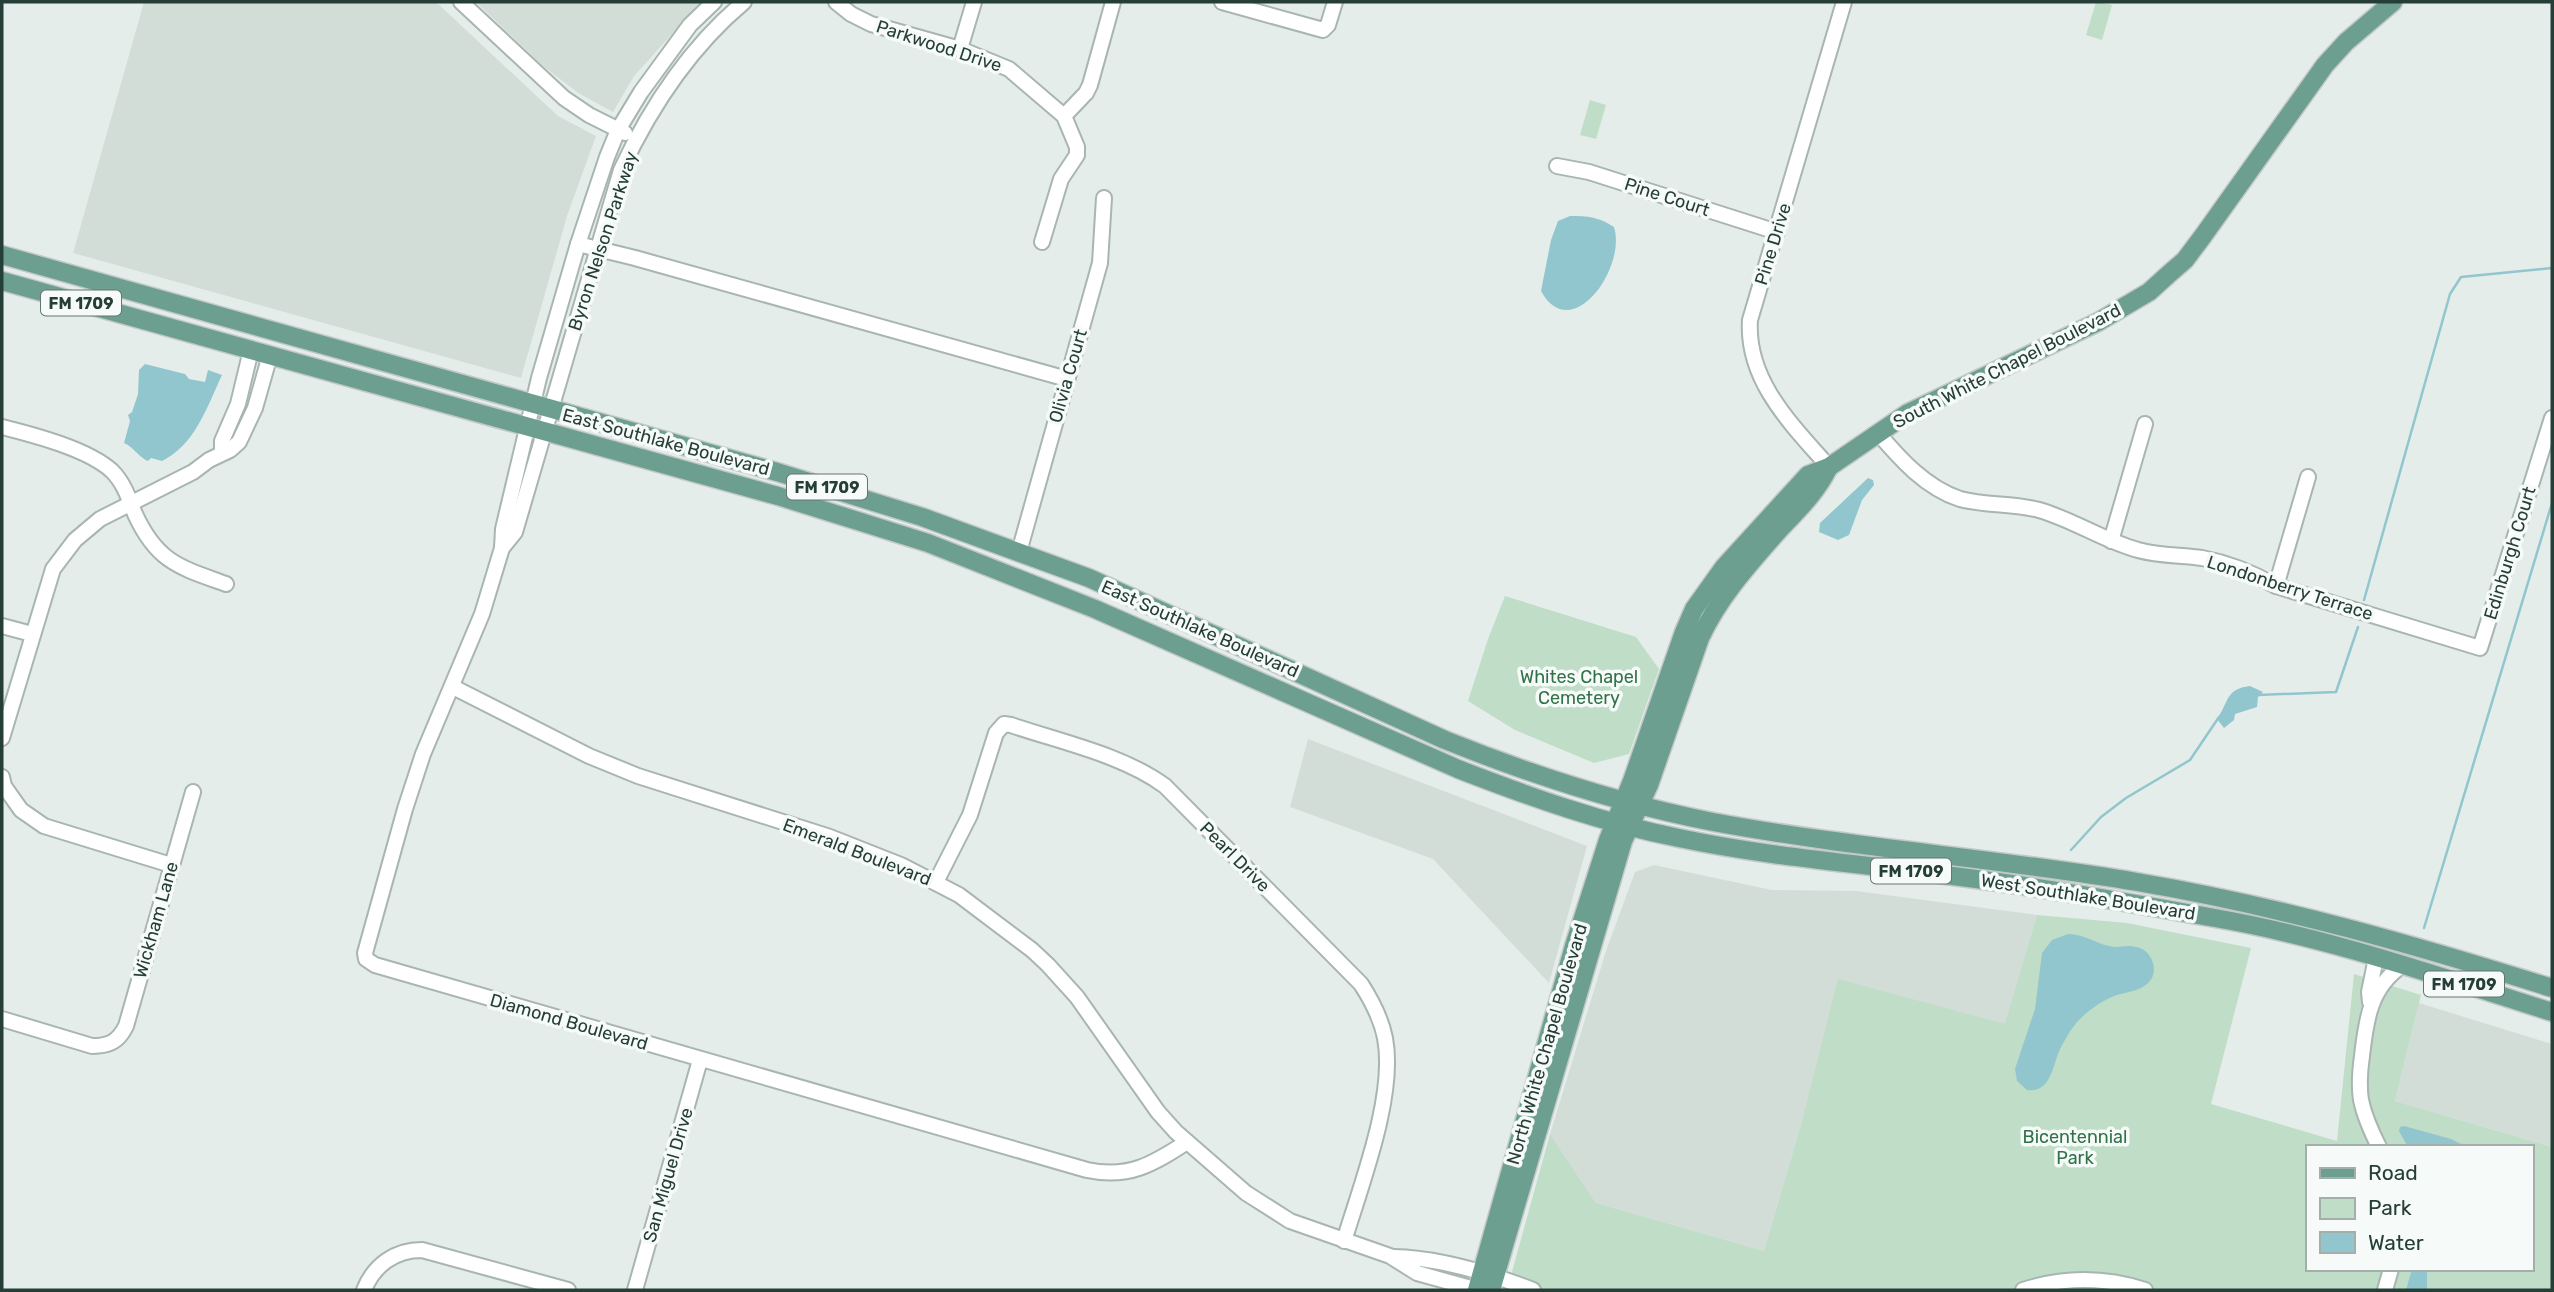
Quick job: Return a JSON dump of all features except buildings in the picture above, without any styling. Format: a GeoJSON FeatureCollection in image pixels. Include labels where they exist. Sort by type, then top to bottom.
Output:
{"type":"FeatureCollection","features":[{"type":"Feature","properties":{"kind":"main road","name":"South White Chapel Boulevard"},"geometry":{"type":"LineString","coordinates":[[1632,803],[1675,657],[1695,609],[1724,567],[1808,475],[1829,467],[1908,413],[2098,323],[2149,292],[2191,252],[2325,65],[2393,2]]}},
{"type":"Feature","properties":{"kind":"main road","name":"East Southlake Boulevard"},"geometry":{"type":"LineString","coordinates":[[2,256],[830,488],[922,517],[1088,578],[1493,759],[1632,803]]}},
{"type":"Feature","properties":{"kind":"main road","name":"East Southlake Boulevard"},"geometry":{"type":"LineString","coordinates":[[2,281],[778,496],[928,543],[1095,609],[1367,731],[1516,792],[1623,825]]}},
{"type":"Feature","properties":{"kind":"main road"},"geometry":{"type":"LineString","coordinates":[[928,543],[938,542],[995,559],[1013,556],[1019,552]]}},
{"type":"Feature","properties":{"kind":"main road"},"geometry":{"type":"LineString","coordinates":[[1367,731],[1378,709]]}},
{"type":"Feature","properties":{"kind":"main road","name":"North White Chapel Boulevard"},"geometry":{"type":"LineString","coordinates":[[1484,1285],[1623,841],[1623,825],[1632,803]]}},
{"type":"Feature","properties":{"kind":"main road","name":"West Southlake Boulevard"},"geometry":{"type":"LineString","coordinates":[[1632,803],[1766,831],[2025,864],[2229,898],[2359,930],[2552,988]]}},
{"type":"Feature","properties":{"kind":"main road","name":"West Southlake Boulevard"},"geometry":{"type":"LineString","coordinates":[[1623,825],[1762,853],[1956,876],[2216,918],[2403,965],[2552,1012]]}},
{"type":"Feature","properties":{"kind":"main road"},"geometry":{"type":"LineString","coordinates":[[2294,936],[2311,933],[2346,938],[2359,930]]}},
{"type":"Feature","properties":{"kind":"main road"},"geometry":{"type":"LineString","coordinates":[[2376,958],[2400,953],[2441,962],[2476,965]]}},
{"type":"Feature","properties":{"kind":"street"},"geometry":{"type":"LineString","coordinates":[[461,2],[564,98],[589,115],[636,139]]}},
{"type":"Feature","properties":{"kind":"street","name":"Byron Nelson Parkway"},"geometry":{"type":"LineString","coordinates":[[537,429],[578,244],[618,130],[641,92],[690,25],[714,2]]}},
{"type":"Feature","properties":{"kind":"street","name":"Byron Nelson Parkway"},"geometry":{"type":"LineString","coordinates":[[542,407],[597,249],[621,170],[636,139],[664,90],[704,40],[744,2]]}},
{"type":"Feature","properties":{"kind":"street","name":"Parkwood Drive"},"geometry":{"type":"LineString","coordinates":[[836,2],[851,14],[871,24],[960,49],[1009,69],[1064,116],[1077,147],[1077,155],[1061,179],[1042,242]]}},
{"type":"Feature","properties":{"kind":"street"},"geometry":{"type":"LineString","coordinates":[[960,49],[974,2]]}},
{"type":"Feature","properties":{"kind":"street"},"geometry":{"type":"LineString","coordinates":[[1064,116],[1090,85],[1113,2]]}},
{"type":"Feature","properties":{"kind":"street"},"geometry":{"type":"LineString","coordinates":[[1222,2],[1322,30],[1328,25],[1335,2]]}},
{"type":"Feature","properties":{"kind":"street","name":"Pine Drive"},"geometry":{"type":"LineString","coordinates":[[1829,467],[1765,387],[1751,354],[1749,337],[1750,320],[1844,2]]}},
{"type":"Feature","properties":{"kind":"street"},"geometry":{"type":"LineString","coordinates":[[690,25],[704,40]]}},
{"type":"Feature","properties":{"kind":"street","name":"Pine Court"},"geometry":{"type":"LineString","coordinates":[[1557,166],[1589,172],[1777,232]]}},
{"type":"Feature","properties":{"kind":"street","name":"Olivia Court"},"geometry":{"type":"LineString","coordinates":[[1019,552],[1100,262],[1104,198]]}},
{"type":"Feature","properties":{"kind":"street"},"geometry":{"type":"LineString","coordinates":[[578,244],[1067,379]]}},
{"type":"Feature","properties":{"kind":"street"},"geometry":{"type":"LineString","coordinates":[[222,453],[222,441],[238,404],[251,350]]}},
{"type":"Feature","properties":{"kind":"street"},"geometry":{"type":"LineString","coordinates":[[2,738],[53,569],[86,530],[130,502],[193,472],[239,442],[255,408],[270,355]]}},
{"type":"Feature","properties":{"kind":"street","name":"Edinburgh Court"},"geometry":{"type":"LineString","coordinates":[[2480,648],[2552,418]]}},
{"type":"Feature","properties":{"kind":"street"},"geometry":{"type":"LineString","coordinates":[[2111,541],[2145,424]]}},
{"type":"Feature","properties":{"kind":"street"},"geometry":{"type":"LineString","coordinates":[[2,427],[95,459],[122,483],[143,530],[166,559],[181,568],[226,584]]}},
{"type":"Feature","properties":{"kind":"street","name":"Diamond Boulevard"},"geometry":{"type":"LineString","coordinates":[[537,429],[503,529],[502,548],[482,614],[423,754],[405,808],[365,953],[366,959],[375,965],[700,1060],[1104,1174],[1124,1172],[1158,1161],[1187,1142]]}},
{"type":"Feature","properties":{"kind":"street","name":"Londonberry Terrace"},"geometry":{"type":"LineString","coordinates":[[1878,433],[1898,456],[1926,481],[1959,499],[2037,510],[2141,551],[2225,564],[2276,586],[2480,648]]}},
{"type":"Feature","properties":{"kind":"street"},"geometry":{"type":"LineString","coordinates":[[2276,586],[2308,477]]}},
{"type":"Feature","properties":{"kind":"street"},"geometry":{"type":"LineString","coordinates":[[2,626],[32,634]]}},
{"type":"Feature","properties":{"kind":"street","name":"Emerald Boulevard"},"geometry":{"type":"LineString","coordinates":[[453,687],[589,755],[638,776],[830,837],[901,864],[936,882],[986,914],[1048,965],[1077,997],[1158,1112],[1187,1142],[1265,1206],[1290,1221],[1392,1257],[1419,1257],[1484,1285],[1533,1290]]}},
{"type":"Feature","properties":{"kind":"street","name":"Pearl Drive"},"geometry":{"type":"LineString","coordinates":[[936,882],[970,815],[996,733],[1004,724],[1115,759],[1138,768],[1165,786],[1361,984],[1379,1017],[1387,1056],[1383,1098],[1344,1241]]}},
{"type":"Feature","properties":{"kind":"street"},"geometry":{"type":"LineString","coordinates":[[2,778],[21,810],[44,826],[171,865]]}},
{"type":"Feature","properties":{"kind":"street","name":"Wickham Lane"},"geometry":{"type":"LineString","coordinates":[[2,1019],[92,1046],[111,1043],[120,1038],[126,1026],[193,792]]}},
{"type":"Feature","properties":{"kind":"street"},"geometry":{"type":"LineString","coordinates":[[2376,958],[2369,992],[2370,1003],[2361,1064],[2361,1100],[2378,1145]]}},
{"type":"Feature","properties":{"kind":"street"},"geometry":{"type":"LineString","coordinates":[[2370,1003],[2387,976],[2403,965]]}},
{"type":"Feature","properties":{"kind":"street","name":"San Miguel Drive"},"geometry":{"type":"LineString","coordinates":[[635,1290],[700,1060]]}},
{"type":"Feature","properties":{"kind":"street"},"geometry":{"type":"LineString","coordinates":[[364,1290],[375,1270],[393,1256],[410,1250],[422,1250],[568,1290]]}},
{"type":"Feature","properties":{"kind":"street"},"geometry":{"type":"LineString","coordinates":[[2385,1290],[2390,1271]]}},
{"type":"Feature","properties":{"kind":"street"},"geometry":{"type":"LineString","coordinates":[[2023,1290],[2057,1282],[2095,1280],[2145,1290]]}},
{"type":"Feature","properties":{"kind":"shaded area"},"geometry":{"type":"Polygon","coordinates":[[[144,2],[436,2],[558,116],[596,136],[567,216],[521,378],[73,253],[144,2]]]}},
{"type":"Feature","properties":{"kind":"shaded area"},"geometry":{"type":"Polygon","coordinates":[[[476,2],[701,2],[634,76],[613,112],[578,93],[542,65],[476,2]]]}},
{"type":"Feature","properties":{"kind":"shaded area"},"geometry":{"type":"Polygon","coordinates":[[[1308,739],[1587,846],[1549,983],[1433,859],[1290,807],[1308,739]]]}},
{"type":"Feature","properties":{"kind":"shaded area"},"geometry":{"type":"Polygon","coordinates":[[[1654,865],[1772,890],[1856,891],[2037,915],[2006,1024],[1802,1121],[1764,1251],[1596,1203],[1550,1134],[1606,951],[1635,872],[1654,865]]]}},
{"type":"Feature","properties":{"kind":"shaded area"},"geometry":{"type":"Polygon","coordinates":[[[2419,1003],[2552,1044],[2552,1147],[2395,1101],[2419,1003]]]}},
{"type":"Feature","properties":{"kind":"green space"},"geometry":{"type":"Polygon","coordinates":[[[2096,2],[2112,5],[2102,40],[2086,35],[2096,2]]]}},
{"type":"Feature","properties":{"kind":"green space"},"geometry":{"type":"Polygon","coordinates":[[[1590,100],[1606,105],[1596,139],[1580,135],[1590,100]]]}},
{"type":"Feature","properties":{"kind":"green space","name":"Whites Chapel Cemetery"},"geometry":{"type":"Polygon","coordinates":[[[1505,596],[1636,637],[1659,669],[1629,754],[1594,763],[1515,730],[1468,701],[1505,596]]]}},
{"type":"Feature","properties":{"kind":"green space","name":"Bicentennial Park"},"geometry":{"type":"Polygon","coordinates":[[[2037,915],[2127,923],[2251,948],[2211,1104],[2337,1141],[2354,974],[2421,995],[2395,1101],[2552,1147],[2552,1290],[1507,1290],[1550,1134],[1596,1203],[1764,1251],[1802,1121],[1838,979],[2005,1024],[2037,915]]]}},
{"type":"Feature","properties":{"kind":"water"},"geometry":{"type":"Polygon","coordinates":[[[1570,216],[1593,218],[1614,227],[1616,244],[1605,280],[1594,295],[1581,306],[1567,310],[1553,306],[1541,291],[1551,240],[1558,221],[1570,216]]]}},
{"type":"Feature","properties":{"kind":"water"},"geometry":{"type":"Polygon","coordinates":[[[145,364],[205,382],[208,370],[222,375],[192,435],[162,461],[151,458],[148,461],[124,443],[130,421],[128,415],[132,412],[138,394],[139,370],[145,364]]]}},
{"type":"Feature","properties":{"kind":"water"},"geometry":{"type":"Polygon","coordinates":[[[1868,478],[1873,480],[1874,485],[1862,500],[1849,535],[1838,540],[1819,532],[1820,523],[1868,478]]]}},
{"type":"Feature","properties":{"kind":"water"},"geometry":{"type":"Polygon","coordinates":[[[2250,686],[2263,692],[2258,697],[2257,707],[2235,714],[2234,720],[2224,728],[2217,719],[2229,697],[2236,690],[2250,686]]]}},
{"type":"Feature","properties":{"kind":"water"},"geometry":{"type":"Polygon","coordinates":[[[2068,934],[2108,946],[2142,949],[2153,962],[2153,974],[2144,986],[2117,995],[2085,1014],[2065,1039],[2045,1084],[2034,1090],[2027,1090],[2017,1081],[2015,1069],[2035,1009],[2042,953],[2052,940],[2068,934]]]}},
{"type":"Feature","properties":{"kind":"water"},"geometry":{"type":"Polygon","coordinates":[[[2400,1127],[2451,1139],[2463,1145],[2407,1145],[2399,1131],[2400,1127]]]}},
{"type":"Feature","properties":{"kind":"water"},"geometry":{"type":"Polygon","coordinates":[[[2411,1271],[2427,1271],[2427,1290],[2406,1290],[2411,1271]]]}},
{"type":"Feature","properties":{"kind":"waterway"},"geometry":{"type":"LineString","coordinates":[[2364,600],[2450,294],[2461,277],[2552,268]]}},
{"type":"Feature","properties":{"kind":"waterway"},"geometry":{"type":"LineString","coordinates":[[2424,928],[2552,503]]}},
{"type":"Feature","properties":{"kind":"waterway"},"geometry":{"type":"LineString","coordinates":[[2258,695],[2336,692],[2358,627]]}},
{"type":"Feature","properties":{"kind":"waterway"},"geometry":{"type":"LineString","coordinates":[[2071,850],[2101,817],[2126,798],[2190,760],[2219,717]]}}]}
